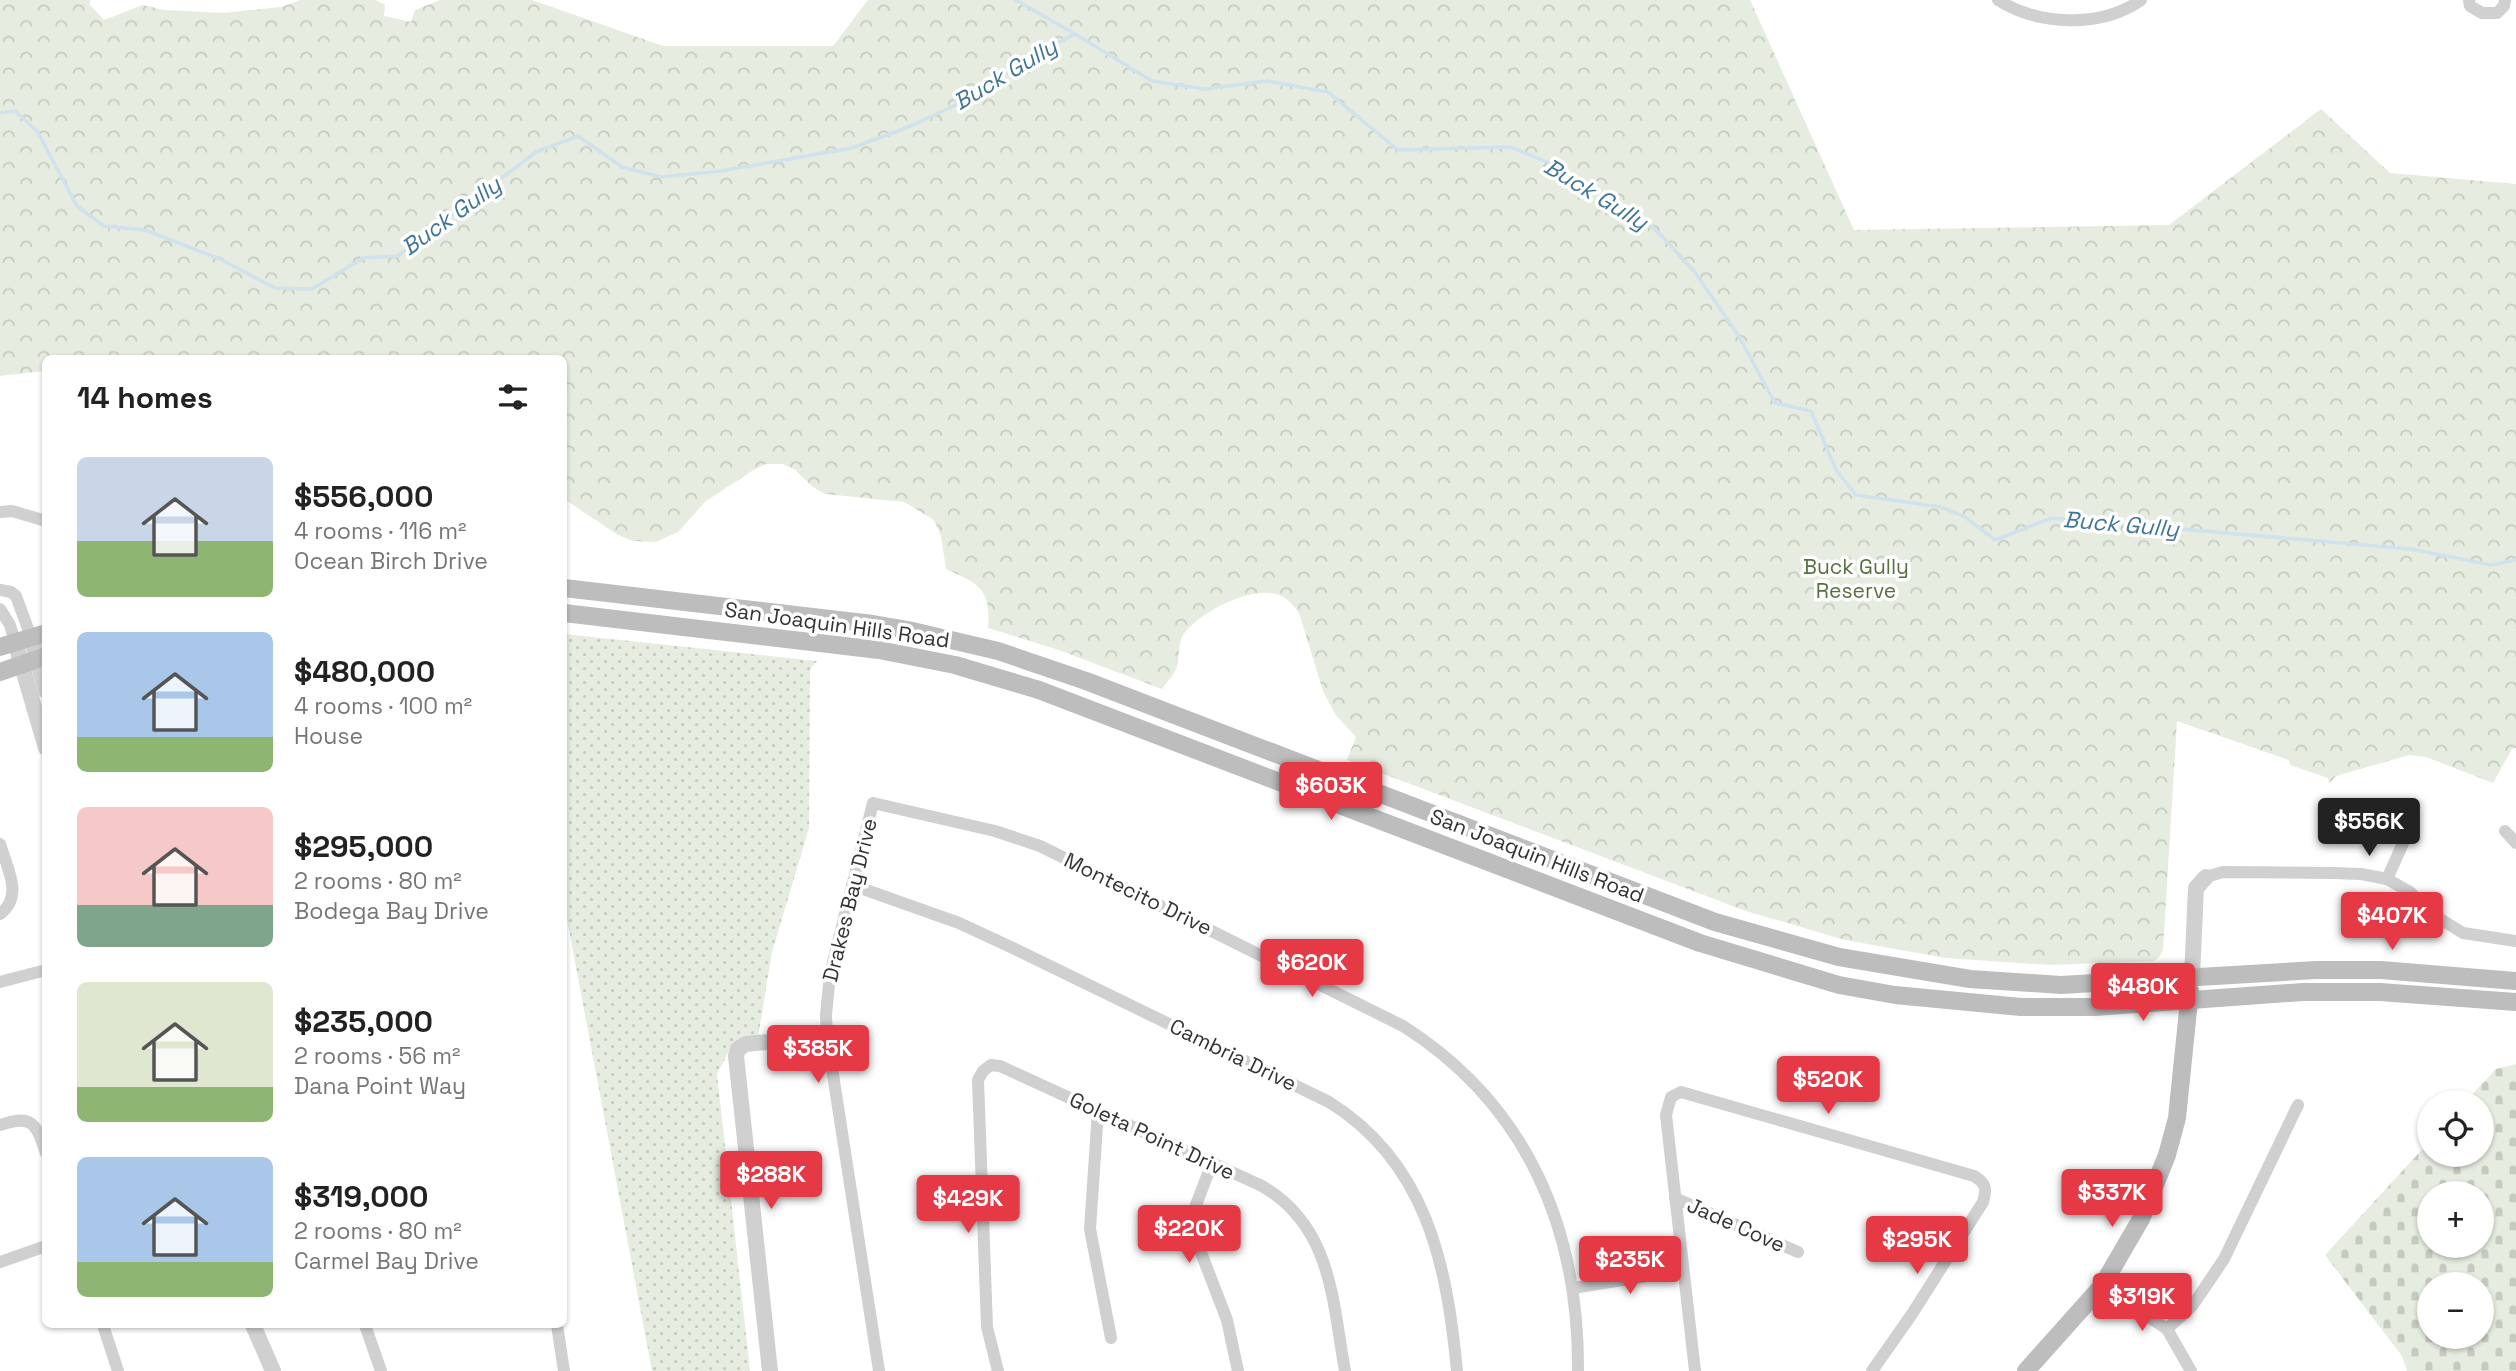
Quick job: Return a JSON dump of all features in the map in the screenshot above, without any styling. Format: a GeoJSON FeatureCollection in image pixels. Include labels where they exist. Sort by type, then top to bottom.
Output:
{"type":"FeatureCollection","features":[{"type":"Feature","properties":{"kind":"main road","name":"San Joaquin Hills Road"},"geometry":{"type":"LineString","coordinates":[[567,588],[873,624],[999,651],[1121,694],[1716,922],[1839,957],[1970,979],[2062,985],[2316,970],[2381,970],[2516,981]]}},
{"type":"Feature","properties":{"kind":"main road","name":"San Joaquin Hills Road"},"geometry":{"type":"LineString","coordinates":[[567,613],[879,650],[955,665],[1039,690],[1700,943],[1839,985],[1895,995],[2021,1007],[2095,1007],[2303,992],[2380,992],[2516,1002]]}},
{"type":"Feature","properties":{"kind":"main road"},"geometry":{"type":"LineString","coordinates":[[0,672],[35,660]]}},
{"type":"Feature","properties":{"kind":"main road"},"geometry":{"type":"LineString","coordinates":[[2026,1371],[2102,1286],[2141,1219],[2167,1155],[2177,1118],[2192,977]]}},
{"type":"Feature","properties":{"kind":"street"},"geometry":{"type":"LineString","coordinates":[[1998,0],[2010,8],[2058,22],[2108,15],[2141,0]]}},
{"type":"Feature","properties":{"kind":"street"},"geometry":{"type":"LineString","coordinates":[[2469,0],[2470,6],[2482,13],[2497,13],[2504,6],[2505,0]]}},
{"type":"Feature","properties":{"kind":"street"},"geometry":{"type":"LineString","coordinates":[[0,512],[12,511],[42,520]]}},
{"type":"Feature","properties":{"kind":"street"},"geometry":{"type":"LineString","coordinates":[[0,590],[16,596],[23,640]]}},
{"type":"Feature","properties":{"kind":"street"},"geometry":{"type":"LineString","coordinates":[[0,609],[35,660],[42,680]]}},
{"type":"Feature","properties":{"kind":"street"},"geometry":{"type":"LineString","coordinates":[[35,660],[42,716]]}},
{"type":"Feature","properties":{"kind":"street","name":"Drakes Bay Drive"},"geometry":{"type":"LineString","coordinates":[[873,803],[830,974],[826,1015],[827,1036],[879,1371]]}},
{"type":"Feature","properties":{"kind":"street","name":"Montecito Drive"},"geometry":{"type":"LineString","coordinates":[[873,803],[995,831],[1040,846],[1403,1026],[1429,1042],[1477,1084],[1497,1109],[1521,1145],[1550,1203],[1573,1288],[1578,1371]]}},
{"type":"Feature","properties":{"kind":"street"},"geometry":{"type":"LineString","coordinates":[[2505,831],[2516,843]]}},
{"type":"Feature","properties":{"kind":"street"},"geometry":{"type":"LineString","coordinates":[[2388,879],[2408,832]]}},
{"type":"Feature","properties":{"kind":"street"},"geometry":{"type":"LineString","coordinates":[[0,844],[15,893],[5,910]]}},
{"type":"Feature","properties":{"kind":"street"},"geometry":{"type":"LineString","coordinates":[[2192,977],[2196,888],[2206,877],[2222,872],[2361,874],[2388,879],[2410,892],[2429,912],[2463,933],[2516,940]]}},
{"type":"Feature","properties":{"kind":"street","name":"Cambria Drive"},"geometry":{"type":"LineString","coordinates":[[852,885],[959,923],[1015,949],[1329,1101],[1363,1125],[1403,1172],[1427,1223],[1447,1294],[1457,1371]]}},
{"type":"Feature","properties":{"kind":"street"},"geometry":{"type":"LineString","coordinates":[[0,982],[42,971]]}},
{"type":"Feature","properties":{"kind":"street"},"geometry":{"type":"LineString","coordinates":[[770,1371],[736,1056],[738,1049],[746,1044],[827,1036]]}},
{"type":"Feature","properties":{"kind":"street","name":"Goleta Point Drive"},"geometry":{"type":"LineString","coordinates":[[998,1371],[986,1327],[978,1080],[982,1071],[991,1065],[1000,1066],[1212,1163],[1273,1193],[1289,1206],[1309,1229],[1320,1250],[1345,1371]]}},
{"type":"Feature","properties":{"kind":"street"},"geometry":{"type":"LineString","coordinates":[[1695,1371],[1666,1115],[1671,1097],[1681,1092],[1975,1176],[1983,1182],[1987,1192],[1983,1202],[1912,1314],[1872,1371]]}},
{"type":"Feature","properties":{"kind":"street"},"geometry":{"type":"LineString","coordinates":[[2167,1329],[2193,1305],[2224,1259],[2298,1105]]}},
{"type":"Feature","properties":{"kind":"street"},"geometry":{"type":"LineString","coordinates":[[1098,1111],[1090,1228],[1111,1338]]}},
{"type":"Feature","properties":{"kind":"street"},"geometry":{"type":"LineString","coordinates":[[0,1125],[19,1119],[30,1122],[42,1141]]}},
{"type":"Feature","properties":{"kind":"street"},"geometry":{"type":"LineString","coordinates":[[1212,1163],[1196,1205],[1196,1232],[1200,1250],[1227,1320],[1238,1371]]}},
{"type":"Feature","properties":{"kind":"street","name":"Jade Cove"},"geometry":{"type":"LineString","coordinates":[[1675,1198],[1798,1252]]}},
{"type":"Feature","properties":{"kind":"street"},"geometry":{"type":"LineString","coordinates":[[0,1262],[42,1247]]}},
{"type":"Feature","properties":{"kind":"street"},"geometry":{"type":"LineString","coordinates":[[1573,1288],[1683,1270]]}},
{"type":"Feature","properties":{"kind":"street"},"geometry":{"type":"LineString","coordinates":[[2102,1286],[2167,1329],[2191,1371]]}},
{"type":"Feature","properties":{"kind":"street"},"geometry":{"type":"LineString","coordinates":[[104,1328],[118,1371]]}},
{"type":"Feature","properties":{"kind":"street"},"geometry":{"type":"LineString","coordinates":[[254,1328],[273,1371]]}},
{"type":"Feature","properties":{"kind":"street"},"geometry":{"type":"LineString","coordinates":[[366,1328],[381,1371]]}},
{"type":"Feature","properties":{"kind":"street"},"geometry":{"type":"LineString","coordinates":[[557,1328],[564,1371]]}},
{"type":"Feature","properties":{"kind":"green space","name":"Buck Gully Reserve"},"geometry":{"type":"Polygon","coordinates":[[[0,0],[90,0],[90,5],[104,20],[143,5],[164,10],[223,13],[281,7],[301,0],[375,0],[385,5],[384,16],[411,22],[415,10],[440,0],[532,0],[663,46],[833,46],[868,0],[1750,0],[1854,230],[2169,225],[2321,109],[2390,173],[2516,184],[2516,748],[2512,749],[2493,783],[2426,757],[2409,755],[2336,776],[2329,784],[2328,778],[2290,765],[2289,760],[2177,721],[2163,949],[2160,956],[2154,961],[2049,965],[1946,958],[1845,940],[1746,911],[1347,760],[1356,737],[1335,714],[1323,691],[1299,613],[1288,600],[1279,595],[1268,593],[1241,597],[1213,610],[1191,626],[1180,642],[1176,669],[1162,689],[1056,649],[988,628],[985,596],[975,584],[946,569],[941,536],[934,520],[904,502],[825,494],[794,469],[783,464],[766,464],[755,469],[706,501],[678,532],[656,542],[633,541],[618,535],[567,501],[567,355],[42,355],[42,371],[0,376],[0,0]]]}},
{"type":"Feature","properties":{"kind":"green space"},"geometry":{"type":"Polygon","coordinates":[[[567,634],[817,661],[810,669],[809,828],[772,952],[758,1037],[733,1043],[717,1074],[750,1371],[652,1371],[567,919],[567,634]]]}},
{"type":"Feature","properties":{"kind":"green space"},"geometry":{"type":"Polygon","coordinates":[[[2516,1064],[2516,1371],[2407,1371],[2402,1356],[2325,1255],[2417,1155],[2417,1167],[2494,1167],[2494,1090],[2476,1090],[2496,1069],[2516,1064]]]}},
{"type":"Feature","properties":{"kind":"waterway"},"geometry":{"type":"LineString","coordinates":[[1016,0],[1075,34]]}},
{"type":"Feature","properties":{"kind":"waterway","name":"Buck Gully"},"geometry":{"type":"LineString","coordinates":[[0,113],[15,111],[37,131],[77,206],[104,226],[145,230],[220,259],[275,288],[312,289],[363,258],[398,256],[536,152],[578,136],[622,167],[661,177],[721,171],[852,148],[911,126],[960,103],[1035,54],[1075,34],[1152,81],[1205,89],[1267,81],[1328,92],[1398,150],[1510,147],[1552,164],[1654,228],[1694,271],[1738,335],[1775,403],[1811,411],[1836,470],[1856,495],[1941,507],[1965,517],[1995,540],[2052,518],[2411,549],[2491,565],[2516,560]]}}]}
